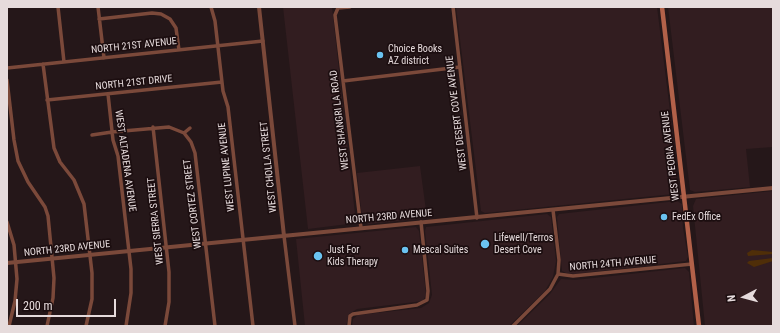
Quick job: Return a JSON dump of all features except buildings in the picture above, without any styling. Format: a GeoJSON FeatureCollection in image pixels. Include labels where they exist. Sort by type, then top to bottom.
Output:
{"type":"FeatureCollection","features":[{"type":"Feature","properties":{"kind":"main road","name":"WEST PEORIA AVENUE"},"geometry":{"type":"LineString","coordinates":[[662,7],[699,326]]}},
{"type":"Feature","properties":{"kind":"street"},"geometry":{"type":"LineString","coordinates":[[58,7],[64,62]]}},
{"type":"Feature","properties":{"kind":"street"},"geometry":{"type":"LineString","coordinates":[[98,7],[104,58]]}},
{"type":"Feature","properties":{"kind":"street","name":"WEST LUPINE AVENUE"},"geometry":{"type":"LineString","coordinates":[[210,7],[214,15],[222,82],[228,107],[253,326]]}},
{"type":"Feature","properties":{"kind":"street","name":"WEST CHOLLA STREET"},"geometry":{"type":"LineString","coordinates":[[259,7],[295,326]]}},
{"type":"Feature","properties":{"kind":"street","name":"WEST SHANGRI LA ROAD"},"geometry":{"type":"LineString","coordinates":[[350,7],[338,8],[335,11],[361,228]]}},
{"type":"Feature","properties":{"kind":"street","name":"WEST DESERT COVE AVENUE"},"geometry":{"type":"LineString","coordinates":[[453,7],[477,218]]}},
{"type":"Feature","properties":{"kind":"street"},"geometry":{"type":"LineString","coordinates":[[99,19],[157,13],[170,19],[176,28],[179,50]]}},
{"type":"Feature","properties":{"kind":"street","name":"NORTH 21ST AVENUE"},"geometry":{"type":"LineString","coordinates":[[7,68],[263,41]]}},
{"type":"Feature","properties":{"kind":"street"},"geometry":{"type":"LineString","coordinates":[[43,64],[54,148],[60,162],[74,180],[84,204],[92,287],[86,326]]}},
{"type":"Feature","properties":{"kind":"street"},"geometry":{"type":"LineString","coordinates":[[343,81],[460,67]]}},
{"type":"Feature","properties":{"kind":"street"},"geometry":{"type":"LineString","coordinates":[[7,80],[16,153],[28,182],[47,211],[54,278],[54,298],[47,326]]}},
{"type":"Feature","properties":{"kind":"street","name":"NORTH 21ST DRIVE"},"geometry":{"type":"LineString","coordinates":[[47,100],[222,82]]}},
{"type":"Feature","properties":{"kind":"street","name":"WEST ALTADENA AVENUE"},"geometry":{"type":"LineString","coordinates":[[108,94],[112,132],[118,156],[129,251],[131,293],[126,326]]}},
{"type":"Feature","properties":{"kind":"street"},"geometry":{"type":"LineString","coordinates":[[92,135],[169,127],[184,133],[190,128]]}},
{"type":"Feature","properties":{"kind":"street","name":"WEST SIERRA STREET"},"geometry":{"type":"LineString","coordinates":[[153,128],[167,248],[169,284],[168,313],[165,326]]}},
{"type":"Feature","properties":{"kind":"street","name":"WEST CORTEZ STREET"},"geometry":{"type":"LineString","coordinates":[[184,133],[193,146],[195,153],[215,326]]}},
{"type":"Feature","properties":{"kind":"street"},"geometry":{"type":"LineString","coordinates":[[74,180],[79,177]]}},
{"type":"Feature","properties":{"kind":"street","name":"NORTH 23RD AVENUE"},"geometry":{"type":"LineString","coordinates":[[7,263],[773,188]]}},
{"type":"Feature","properties":{"kind":"street"},"geometry":{"type":"LineString","coordinates":[[553,210],[559,260],[558,274]]}},
{"type":"Feature","properties":{"kind":"street"},"geometry":{"type":"LineString","coordinates":[[7,222],[12,237],[15,262],[16,294],[9,326]]}},
{"type":"Feature","properties":{"kind":"street"},"geometry":{"type":"LineString","coordinates":[[349,326],[350,316],[357,312],[421,304],[427,300],[428,291],[421,222]]}},
{"type":"Feature","properties":{"kind":"street","name":"NORTH 24TH AVENUE"},"geometry":{"type":"LineString","coordinates":[[513,326],[550,289],[558,274],[573,276],[692,264]]}},
{"type":"Feature","properties":{"kind":"street"},"geometry":{"type":"LineString","coordinates":[[168,313],[173,314]]}},
{"type":"Feature","properties":{"kind":"shaded area"},"geometry":{"type":"Polygon","coordinates":[[[283,7],[332,7],[356,223],[308,229],[283,7]]]}},
{"type":"Feature","properties":{"kind":"shaded area"},"geometry":{"type":"Polygon","coordinates":[[[456,7],[657,7],[674,143],[677,192],[674,194],[485,213],[481,211],[456,7]]]}},
{"type":"Feature","properties":{"kind":"shaded area"},"geometry":{"type":"Polygon","coordinates":[[[668,7],[773,7],[773,147],[746,149],[750,187],[695,192],[690,190],[668,7]]]}},
{"type":"Feature","properties":{"kind":"shaded area"},"geometry":{"type":"Polygon","coordinates":[[[420,166],[427,218],[368,224],[367,218],[362,218],[357,173],[420,166]]]}},
{"type":"Feature","properties":{"kind":"shaded area"},"geometry":{"type":"Polygon","coordinates":[[[773,191],[773,326],[705,326],[693,206],[696,199],[773,191]]]}},
{"type":"Feature","properties":{"kind":"shaded area"},"geometry":{"type":"Polygon","coordinates":[[[677,201],[682,204],[683,228],[688,257],[686,261],[575,274],[562,271],[557,217],[559,214],[677,201]]]}},
{"type":"Feature","properties":{"kind":"shaded area"},"geometry":{"type":"Polygon","coordinates":[[[547,214],[551,217],[556,261],[553,277],[545,291],[509,326],[352,326],[353,319],[358,315],[421,308],[429,303],[432,295],[425,231],[426,227],[547,214]]]}},
{"type":"Feature","properties":{"kind":"shaded area"},"geometry":{"type":"Polygon","coordinates":[[[416,227],[419,231],[426,294],[423,301],[357,309],[349,314],[346,326],[305,326],[296,239],[416,227]]]}},
{"type":"Feature","properties":{"kind":"shaded area"},"geometry":{"type":"Polygon","coordinates":[[[752,250],[773,252],[773,254],[748,256],[747,253],[752,250]]]}},
{"type":"Feature","properties":{"kind":"shaded area"},"geometry":{"type":"Polygon","coordinates":[[[773,258],[773,261],[754,267],[747,263],[749,261],[773,258]]]}},
{"type":"Feature","properties":{"kind":"shaded area"},"geometry":{"type":"Polygon","coordinates":[[[685,268],[689,272],[694,326],[517,326],[550,294],[561,279],[575,280],[685,268]]]}},
{"type":"Feature","properties":{"kind":"place","name":"Choice Books AZ district"},"geometry":{"type":"Point","coordinates":[380,55]}},
{"type":"Feature","properties":{"kind":"place","name":"FedEx Office"},"geometry":{"type":"Point","coordinates":[664,217]}},
{"type":"Feature","properties":{"kind":"place","name":"Lifewell/Terros Desert Cove"},"geometry":{"type":"Point","coordinates":[485,244]}},
{"type":"Feature","properties":{"kind":"place","name":"Mescal Suites"},"geometry":{"type":"Point","coordinates":[405,250]}},
{"type":"Feature","properties":{"kind":"place","name":"Just For Kids Therapy"},"geometry":{"type":"Point","coordinates":[318,256]}}]}
